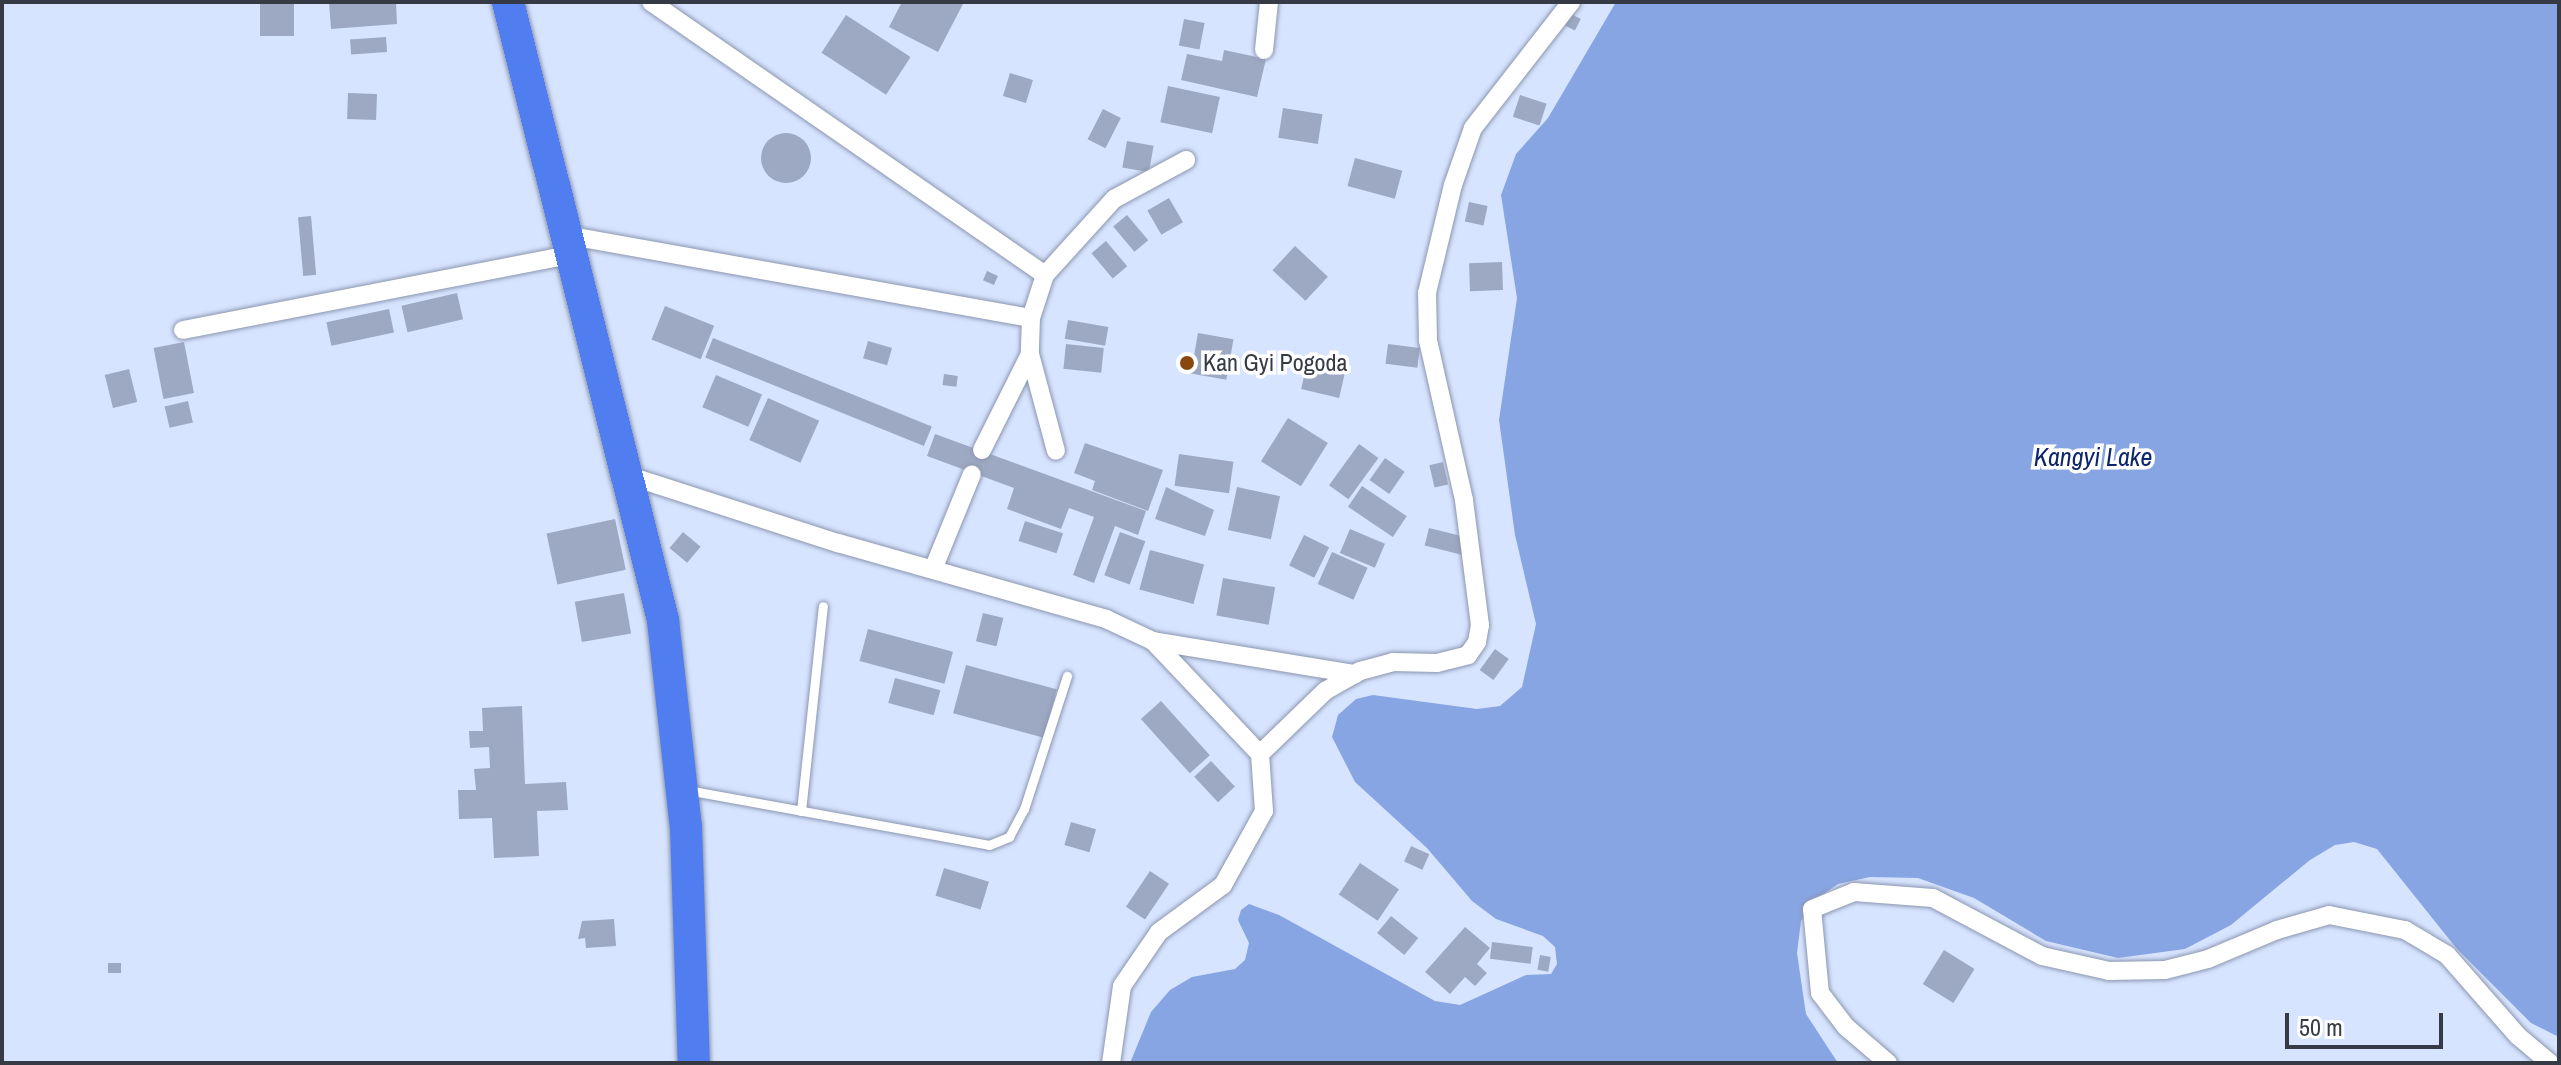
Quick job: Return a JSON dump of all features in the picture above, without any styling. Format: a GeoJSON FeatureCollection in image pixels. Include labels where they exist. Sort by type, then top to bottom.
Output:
{"type":"FeatureCollection","features":[{"type":"Feature","properties":{"kind":"highway"},"geometry":{"type":"LineString","coordinates":[[508,2],[567,245],[630,476],[663,620],[683,790],[694,1063]]}},
{"type":"Feature","properties":{"kind":"street"},"geometry":{"type":"LineString","coordinates":[[651,2],[1045,275]]}},
{"type":"Feature","properties":{"kind":"street"},"geometry":{"type":"LineString","coordinates":[[1264,50],[1269,2]]}},
{"type":"Feature","properties":{"kind":"street"},"geometry":{"type":"LineString","coordinates":[[1260,754],[1325,691],[1355,674],[1393,662],[1437,663],[1468,655],[1477,642],[1480,625],[1464,500],[1428,340],[1427,293],[1453,185],[1473,128],[1571,2]]}},
{"type":"Feature","properties":{"kind":"street"},"geometry":{"type":"LineString","coordinates":[[1056,451],[1030,354],[1031,318],[1045,275],[1114,199],[1186,160]]}},
{"type":"Feature","properties":{"kind":"street"},"geometry":{"type":"LineString","coordinates":[[183,330],[567,245],[1031,318]]}},
{"type":"Feature","properties":{"kind":"street"},"geometry":{"type":"LineString","coordinates":[[982,450],[1030,354]]}},
{"type":"Feature","properties":{"kind":"street"},"geometry":{"type":"LineString","coordinates":[[934,567],[972,474]]}},
{"type":"Feature","properties":{"kind":"street"},"geometry":{"type":"LineString","coordinates":[[630,476],[838,543],[934,567],[1106,619],[1153,641],[1355,674]]}},
{"type":"Feature","properties":{"kind":"street"},"geometry":{"type":"LineString","coordinates":[[1111,1063],[1122,986],[1159,932],[1223,885],[1264,811],[1260,754],[1153,641]]}},
{"type":"Feature","properties":{"kind":"street"},"geometry":{"type":"LineString","coordinates":[[1888,1063],[1846,1027],[1820,993],[1812,909],[1854,892],[1933,898],[2042,956],[2109,971],[2165,970],[2208,959],[2277,930],[2329,915],[2405,930],[2447,955],[2518,1036],[2550,1063]]}},
{"type":"Feature","properties":{"kind":"lane"},"geometry":{"type":"LineString","coordinates":[[801,811],[823,606]]}},
{"type":"Feature","properties":{"kind":"lane"},"geometry":{"type":"LineString","coordinates":[[683,790],[989,845],[1009,837],[1024,809],[1067,676]]}},
{"type":"Feature","properties":{"kind":"water","name":"Kangyi Lake"},"geometry":{"type":"Polygon","coordinates":[[[1616,2],[2559,2],[2559,1037],[2531,1023],[2457,949],[2377,849],[2354,842],[2335,845],[2310,860],[2231,925],[2185,949],[2118,958],[2046,941],[1974,898],[1918,878],[1870,877],[1838,884],[1816,899],[1801,921],[1797,953],[1806,1014],[1838,1063],[1130,1063],[1151,1012],[1170,990],[1192,977],[1235,969],[1245,960],[1249,943],[1238,920],[1241,910],[1249,904],[1279,915],[1435,1001],[1460,1005],[1526,975],[1551,974],[1557,964],[1555,947],[1543,936],[1496,919],[1472,901],[1427,848],[1355,782],[1332,737],[1338,715],[1356,699],[1373,695],[1477,709],[1500,706],[1522,687],[1536,624],[1515,535],[1499,420],[1517,298],[1501,195],[1516,154],[1548,118],[1616,2]]]}},
{"type":"Feature","properties":{"kind":"building"},"geometry":{"type":"Polygon","coordinates":[[[260,2],[294,2],[294,36],[260,36],[260,2]]]}},
{"type":"Feature","properties":{"kind":"building"},"geometry":{"type":"Polygon","coordinates":[[[329,2],[396,2],[397,24],[331,29],[329,2]]]}},
{"type":"Feature","properties":{"kind":"building"},"geometry":{"type":"Polygon","coordinates":[[[902,2],[964,2],[938,52],[889,27],[902,2]]]}},
{"type":"Feature","properties":{"kind":"building"},"geometry":{"type":"Polygon","coordinates":[[[1571,14],[1581,19],[1575,31],[1565,26],[1571,14]]]}},
{"type":"Feature","properties":{"kind":"building"},"geometry":{"type":"Polygon","coordinates":[[[846,15],[911,57],[886,95],[821,53],[846,15]]]}},
{"type":"Feature","properties":{"kind":"building"},"geometry":{"type":"Polygon","coordinates":[[[1184,19],[1205,23],[1199,50],[1179,46],[1184,19]]]}},
{"type":"Feature","properties":{"kind":"building"},"geometry":{"type":"Polygon","coordinates":[[[386,37],[387,52],[351,54],[350,40],[386,37]]]}},
{"type":"Feature","properties":{"kind":"building"},"geometry":{"type":"Polygon","coordinates":[[[1224,50],[1266,59],[1257,97],[1181,80],[1187,54],[1222,61],[1224,50]]]}},
{"type":"Feature","properties":{"kind":"building"},"geometry":{"type":"Polygon","coordinates":[[[1010,73],[1033,80],[1026,103],[1003,96],[1010,73]]]}},
{"type":"Feature","properties":{"kind":"building"},"geometry":{"type":"Polygon","coordinates":[[[1168,86],[1220,97],[1212,133],[1160,122],[1168,86]]]}},
{"type":"Feature","properties":{"kind":"building"},"geometry":{"type":"Polygon","coordinates":[[[348,93],[377,94],[376,120],[347,119],[348,93]]]}},
{"type":"Feature","properties":{"kind":"building"},"geometry":{"type":"Polygon","coordinates":[[[1520,95],[1547,104],[1540,126],[1513,117],[1520,95]]]}},
{"type":"Feature","properties":{"kind":"building"},"geometry":{"type":"Polygon","coordinates":[[[1283,108],[1323,114],[1318,144],[1278,138],[1283,108]]]}},
{"type":"Feature","properties":{"kind":"building"},"geometry":{"type":"Polygon","coordinates":[[[1103,109],[1121,118],[1105,148],[1088,139],[1103,109]]]}},
{"type":"Feature","properties":{"kind":"building"},"geometry":{"type":"Polygon","coordinates":[[[786,133],[804,140],[811,158],[804,176],[786,183],[768,176],[761,158],[768,140],[786,133]]]}},
{"type":"Feature","properties":{"kind":"building"},"geometry":{"type":"Polygon","coordinates":[[[1127,141],[1154,146],[1149,172],[1122,168],[1127,141]]]}},
{"type":"Feature","properties":{"kind":"building"},"geometry":{"type":"Polygon","coordinates":[[[1355,158],[1402,171],[1395,199],[1347,186],[1355,158]]]}},
{"type":"Feature","properties":{"kind":"building"},"geometry":{"type":"Polygon","coordinates":[[[1169,198],[1183,222],[1161,235],[1147,211],[1169,198]]]}},
{"type":"Feature","properties":{"kind":"building"},"geometry":{"type":"Polygon","coordinates":[[[1469,202],[1488,206],[1483,226],[1465,222],[1469,202]]]}},
{"type":"Feature","properties":{"kind":"building"},"geometry":{"type":"Polygon","coordinates":[[[1127,215],[1148,240],[1134,252],[1113,227],[1127,215]]]}},
{"type":"Feature","properties":{"kind":"building"},"geometry":{"type":"Polygon","coordinates":[[[311,216],[316,275],[303,276],[298,217],[311,216]]]}},
{"type":"Feature","properties":{"kind":"building"},"geometry":{"type":"Polygon","coordinates":[[[1106,241],[1127,266],[1113,278],[1091,253],[1106,241]]]}},
{"type":"Feature","properties":{"kind":"building"},"geometry":{"type":"Polygon","coordinates":[[[1295,246],[1328,277],[1305,301],[1272,270],[1295,246]]]}},
{"type":"Feature","properties":{"kind":"building"},"geometry":{"type":"Polygon","coordinates":[[[1502,262],[1503,290],[1470,291],[1469,263],[1502,262]]]}},
{"type":"Feature","properties":{"kind":"building"},"geometry":{"type":"Polygon","coordinates":[[[987,271],[998,276],[994,285],[983,280],[987,271]]]}},
{"type":"Feature","properties":{"kind":"building"},"geometry":{"type":"Polygon","coordinates":[[[457,293],[463,319],[408,332],[401,306],[457,293]]]}},
{"type":"Feature","properties":{"kind":"building"},"geometry":{"type":"Polygon","coordinates":[[[665,306],[714,326],[701,359],[652,339],[665,306]]]}},
{"type":"Feature","properties":{"kind":"building"},"geometry":{"type":"Polygon","coordinates":[[[389,309],[394,332],[331,346],[326,322],[389,309]]]}},
{"type":"Feature","properties":{"kind":"building"},"geometry":{"type":"Polygon","coordinates":[[[1068,320],[1108,327],[1105,346],[1065,339],[1068,320]]]}},
{"type":"Feature","properties":{"kind":"building"},"geometry":{"type":"Polygon","coordinates":[[[1198,333],[1233,339],[1226,380],[1191,373],[1198,333]]]}},
{"type":"Feature","properties":{"kind":"building"},"geometry":{"type":"Polygon","coordinates":[[[713,338],[932,426],[924,446],[705,357],[713,338]]]}},
{"type":"Feature","properties":{"kind":"building"},"geometry":{"type":"Polygon","coordinates":[[[868,341],[892,348],[887,365],[863,358],[868,341]]]}},
{"type":"Feature","properties":{"kind":"building"},"geometry":{"type":"Polygon","coordinates":[[[184,342],[194,393],[163,399],[154,348],[184,342]]]}},
{"type":"Feature","properties":{"kind":"building"},"geometry":{"type":"Polygon","coordinates":[[[1066,344],[1104,348],[1101,373],[1063,369],[1066,344]]]}},
{"type":"Feature","properties":{"kind":"building"},"geometry":{"type":"Polygon","coordinates":[[[1388,344],[1420,348],[1417,368],[1386,364],[1388,344]]]}},
{"type":"Feature","properties":{"kind":"building"},"geometry":{"type":"Polygon","coordinates":[[[1309,355],[1347,364],[1339,398],[1301,389],[1309,355]]]}},
{"type":"Feature","properties":{"kind":"building"},"geometry":{"type":"Polygon","coordinates":[[[129,369],[137,402],[113,408],[105,375],[129,369]]]}},
{"type":"Feature","properties":{"kind":"building"},"geometry":{"type":"Polygon","coordinates":[[[944,374],[958,376],[956,387],[942,385],[944,374]]]}},
{"type":"Feature","properties":{"kind":"building"},"geometry":{"type":"Polygon","coordinates":[[[716,375],[762,395],[748,427],[702,407],[716,375]]]}},
{"type":"Feature","properties":{"kind":"building"},"geometry":{"type":"Polygon","coordinates":[[[768,398],[819,421],[800,463],[749,440],[768,398]]]}},
{"type":"Feature","properties":{"kind":"building"},"geometry":{"type":"Polygon","coordinates":[[[188,401],[193,422],[170,428],[165,406],[188,401]]]}},
{"type":"Feature","properties":{"kind":"building"},"geometry":{"type":"Polygon","coordinates":[[[1288,418],[1328,443],[1301,486],[1261,461],[1288,418]]]}},
{"type":"Feature","properties":{"kind":"building"},"geometry":{"type":"Polygon","coordinates":[[[935,434],[1146,511],[1138,535],[1115,526],[1094,583],[1073,575],[1094,517],[1069,508],[1061,529],[1007,509],[1014,488],[927,456],[935,434]]]}},
{"type":"Feature","properties":{"kind":"building"},"geometry":{"type":"Polygon","coordinates":[[[1085,443],[1163,470],[1148,511],[1092,490],[1095,481],[1074,473],[1085,443]]]}},
{"type":"Feature","properties":{"kind":"building"},"geometry":{"type":"Polygon","coordinates":[[[1359,444],[1378,458],[1348,499],[1329,485],[1359,444]]]}},
{"type":"Feature","properties":{"kind":"building"},"geometry":{"type":"Polygon","coordinates":[[[1179,454],[1233,462],[1229,493],[1175,486],[1179,454]]]}},
{"type":"Feature","properties":{"kind":"building"},"geometry":{"type":"Polygon","coordinates":[[[1385,458],[1405,472],[1389,494],[1370,480],[1385,458]]]}},
{"type":"Feature","properties":{"kind":"building"},"geometry":{"type":"Polygon","coordinates":[[[1443,462],[1448,484],[1435,488],[1429,465],[1443,462]]]}},
{"type":"Feature","properties":{"kind":"building"},"geometry":{"type":"Polygon","coordinates":[[[1362,486],[1407,516],[1393,537],[1348,507],[1362,486]]]}},
{"type":"Feature","properties":{"kind":"building"},"geometry":{"type":"Polygon","coordinates":[[[1166,487],[1214,510],[1205,536],[1155,519],[1166,487]]]}},
{"type":"Feature","properties":{"kind":"building"},"geometry":{"type":"Polygon","coordinates":[[[1237,487],[1280,496],[1271,539],[1228,530],[1237,487]]]}},
{"type":"Feature","properties":{"kind":"building"},"geometry":{"type":"Polygon","coordinates":[[[615,519],[626,570],[557,584],[547,534],[615,519]]]}},
{"type":"Feature","properties":{"kind":"building"},"geometry":{"type":"Polygon","coordinates":[[[1025,521],[1063,533],[1057,553],[1019,541],[1025,521]]]}},
{"type":"Feature","properties":{"kind":"building"},"geometry":{"type":"Polygon","coordinates":[[[1429,528],[1466,537],[1462,555],[1425,545],[1429,528]]]}},
{"type":"Feature","properties":{"kind":"building"},"geometry":{"type":"Polygon","coordinates":[[[1350,529],[1385,544],[1375,568],[1340,553],[1350,529]]]}},
{"type":"Feature","properties":{"kind":"building"},"geometry":{"type":"Polygon","coordinates":[[[683,532],[701,547],[687,563],[670,548],[683,532]]]}},
{"type":"Feature","properties":{"kind":"building"},"geometry":{"type":"Polygon","coordinates":[[[1120,532],[1145,541],[1130,584],[1104,575],[1120,532]]]}},
{"type":"Feature","properties":{"kind":"building"},"geometry":{"type":"Polygon","coordinates":[[[1304,535],[1329,547],[1314,578],[1289,566],[1304,535]]]}},
{"type":"Feature","properties":{"kind":"building"},"geometry":{"type":"Polygon","coordinates":[[[1150,550],[1204,564],[1193,604],[1139,590],[1150,550]]]}},
{"type":"Feature","properties":{"kind":"building"},"geometry":{"type":"Polygon","coordinates":[[[1332,552],[1368,568],[1353,600],[1318,584],[1332,552]]]}},
{"type":"Feature","properties":{"kind":"building"},"geometry":{"type":"Polygon","coordinates":[[[1223,578],[1275,587],[1269,625],[1216,615],[1223,578]]]}},
{"type":"Feature","properties":{"kind":"building"},"geometry":{"type":"Polygon","coordinates":[[[624,593],[631,633],[582,642],[575,602],[624,593]]]}},
{"type":"Feature","properties":{"kind":"building"},"geometry":{"type":"Polygon","coordinates":[[[983,613],[1003,618],[996,646],[976,641],[983,613]]]}},
{"type":"Feature","properties":{"kind":"building"},"geometry":{"type":"Polygon","coordinates":[[[868,629],[953,652],[944,684],[859,661],[868,629]]]}},
{"type":"Feature","properties":{"kind":"building"},"geometry":{"type":"Polygon","coordinates":[[[1495,649],[1509,659],[1493,680],[1480,670],[1495,649]]]}},
{"type":"Feature","properties":{"kind":"building"},"geometry":{"type":"Polygon","coordinates":[[[966,665],[1057,689],[1044,738],[953,713],[966,665]]]}},
{"type":"Feature","properties":{"kind":"building"},"geometry":{"type":"Polygon","coordinates":[[[895,678],[940,690],[934,715],[888,703],[895,678]]]}},
{"type":"Feature","properties":{"kind":"building"},"geometry":{"type":"Polygon","coordinates":[[[1161,701],[1210,755],[1190,773],[1141,719],[1161,701]]]}},
{"type":"Feature","properties":{"kind":"building"},"geometry":{"type":"Polygon","coordinates":[[[522,706],[525,784],[566,782],[568,810],[537,811],[539,856],[494,858],[492,818],[459,819],[458,790],[476,790],[474,769],[490,768],[489,747],[470,748],[469,731],[483,731],[482,708],[522,706]]]}},
{"type":"Feature","properties":{"kind":"building"},"geometry":{"type":"Polygon","coordinates":[[[1211,761],[1235,787],[1218,802],[1194,777],[1211,761]]]}},
{"type":"Feature","properties":{"kind":"building"},"geometry":{"type":"Polygon","coordinates":[[[1071,822],[1096,829],[1089,852],[1064,845],[1071,822]]]}},
{"type":"Feature","properties":{"kind":"building"},"geometry":{"type":"Polygon","coordinates":[[[1411,846],[1429,854],[1422,870],[1404,862],[1411,846]]]}},
{"type":"Feature","properties":{"kind":"building"},"geometry":{"type":"Polygon","coordinates":[[[1360,863],[1399,889],[1378,921],[1339,895],[1360,863]]]}},
{"type":"Feature","properties":{"kind":"building"},"geometry":{"type":"Polygon","coordinates":[[[944,868],[989,882],[980,909],[936,896],[944,868]]]}},
{"type":"Feature","properties":{"kind":"building"},"geometry":{"type":"Polygon","coordinates":[[[1150,871],[1169,884],[1145,920],[1126,907],[1150,871]]]}},
{"type":"Feature","properties":{"kind":"building"},"geometry":{"type":"Polygon","coordinates":[[[1391,916],[1418,938],[1404,955],[1377,933],[1391,916]]]}},
{"type":"Feature","properties":{"kind":"building"},"geometry":{"type":"Polygon","coordinates":[[[614,919],[616,946],[586,948],[585,938],[578,939],[582,921],[614,919]]]}},
{"type":"Feature","properties":{"kind":"building"},"geometry":{"type":"Polygon","coordinates":[[[1465,927],[1490,948],[1477,964],[1487,973],[1475,986],[1465,977],[1450,994],[1425,972],[1465,927]]]}},
{"type":"Feature","properties":{"kind":"building"},"geometry":{"type":"Polygon","coordinates":[[[1492,942],[1533,947],[1531,964],[1490,959],[1492,942]]]}},
{"type":"Feature","properties":{"kind":"building"},"geometry":{"type":"Polygon","coordinates":[[[1944,950],[1975,969],[1953,1003],[1923,984],[1944,950]]]}},
{"type":"Feature","properties":{"kind":"building"},"geometry":{"type":"Polygon","coordinates":[[[1540,955],[1551,957],[1548,972],[1537,970],[1540,955]]]}},
{"type":"Feature","properties":{"kind":"building"},"geometry":{"type":"Polygon","coordinates":[[[108,963],[121,963],[121,973],[108,973],[108,963]]]}},
{"type":"Feature","properties":{"kind":"place","name":"Kan Gyi Pogoda"},"geometry":{"type":"Point","coordinates":[1187,363]}}]}
